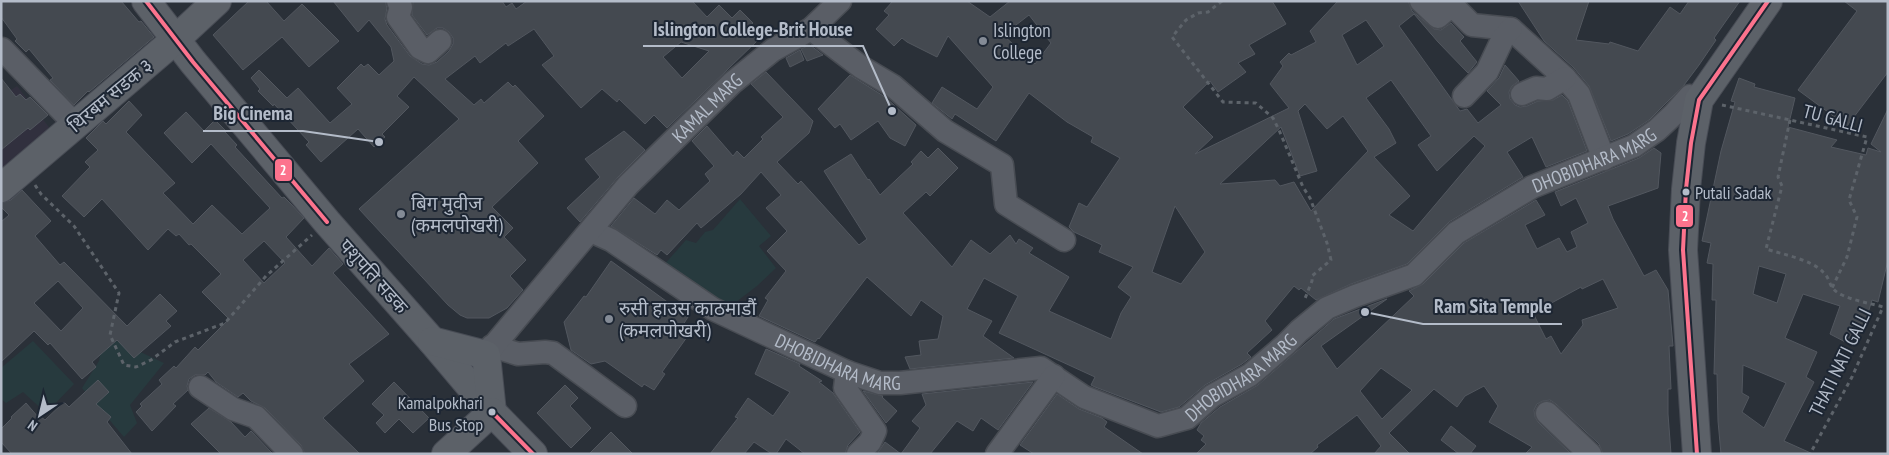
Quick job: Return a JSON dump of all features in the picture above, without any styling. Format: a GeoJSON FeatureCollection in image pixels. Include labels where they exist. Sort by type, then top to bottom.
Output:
{"type":"FeatureCollection","features":[{"type":"Feature","properties":{"kind":"main road","name":"पशुपति सडक"},"geometry":{"type":"LineString","coordinates":[[146,1],[193,62],[327,222],[492,412],[533,454]]}},
{"type":"Feature","properties":{"kind":"main road","name":"थिरबम सडक ३"},"geometry":{"type":"LineString","coordinates":[[1,188],[176,39],[217,1]]}},
{"type":"Feature","properties":{"kind":"main road"},"geometry":{"type":"LineString","coordinates":[[1686,454],[1676,318],[1673,239],[1680,138],[1707,63],[1749,1]]}},
{"type":"Feature","properties":{"kind":"main road"},"geometry":{"type":"LineString","coordinates":[[1697,454],[1682,250],[1694,98],[1768,1]]}},
{"type":"Feature","properties":{"kind":"main road"},"geometry":{"type":"LineString","coordinates":[[432,341],[489,350],[492,412],[446,454]]}},
{"type":"Feature","properties":{"kind":"street"},"geometry":{"type":"LineString","coordinates":[[398,1],[401,7],[398,17],[420,48],[428,52],[440,42]]}},
{"type":"Feature","properties":{"kind":"street","name":"KAMAL MARG"},"geometry":{"type":"LineString","coordinates":[[489,350],[628,185],[732,83],[773,50],[811,29],[840,1]]}},
{"type":"Feature","properties":{"kind":"street"},"geometry":{"type":"LineString","coordinates":[[1421,1],[1438,17],[1452,6],[1472,25],[1511,29],[1565,78],[1579,94],[1604,159]]}},
{"type":"Feature","properties":{"kind":"street"},"geometry":{"type":"LineString","coordinates":[[811,29],[861,67],[893,86],[945,130],[1002,164],[1006,204],[1064,240]]}},
{"type":"Feature","properties":{"kind":"street"},"geometry":{"type":"LineString","coordinates":[[1464,96],[1487,72],[1503,38],[1511,29]]}},
{"type":"Feature","properties":{"kind":"street"},"geometry":{"type":"LineString","coordinates":[[2,49],[75,124]]}},
{"type":"Feature","properties":{"kind":"street"},"geometry":{"type":"LineString","coordinates":[[1522,94],[1536,88],[1547,89],[1565,78]]}},
{"type":"Feature","properties":{"kind":"street","name":"DHOBIDHARA MARG"},"geometry":{"type":"LineString","coordinates":[[590,231],[611,240],[713,308],[848,372],[880,383],[900,383],[1041,368],[1084,397],[1158,426],[1187,418],[1212,396],[1250,375],[1328,308],[1355,296],[1414,275],[1456,233],[1532,187],[1634,146],[1657,130],[1694,98]]}},
{"type":"Feature","properties":{"kind":"street"},"geometry":{"type":"LineString","coordinates":[[489,350],[518,354],[553,353],[625,406]]}},
{"type":"Feature","properties":{"kind":"street"},"geometry":{"type":"LineString","coordinates":[[848,372],[845,388],[875,431],[870,442],[858,454]]}},
{"type":"Feature","properties":{"kind":"street"},"geometry":{"type":"LineString","coordinates":[[997,454],[1054,376]]}},
{"type":"Feature","properties":{"kind":"street"},"geometry":{"type":"LineString","coordinates":[[200,387],[233,409],[256,417],[292,454]]}},
{"type":"Feature","properties":{"kind":"street"},"geometry":{"type":"LineString","coordinates":[[1547,413],[1590,454]]}},
{"type":"Feature","properties":{"kind":"path"},"geometry":{"type":"LineString","coordinates":[[1222,1],[1208,12],[1198,13],[1186,20],[1172,37],[1223,102],[1256,103],[1273,118],[1280,130],[1303,187],[1310,198],[1327,243],[1331,260],[1312,276],[1303,305]]}},
{"type":"Feature","properties":{"kind":"path","name":"TU GALLI"},"geometry":{"type":"LineString","coordinates":[[1694,98],[1868,138],[1849,200],[1857,217],[1846,257],[1832,288]]}},
{"type":"Feature","properties":{"kind":"path","name":"THATI NATI GALLI"},"geometry":{"type":"LineString","coordinates":[[1790,120],[1778,177],[1782,186],[1766,250],[1816,266],[1825,273],[1832,288],[1841,295],[1883,307],[1852,377],[1810,454]]}},
{"type":"Feature","properties":{"kind":"path"},"geometry":{"type":"LineString","coordinates":[[22,170],[29,176],[41,194],[74,226],[119,293],[110,335],[124,365],[136,367],[151,360],[176,342],[225,323],[266,276],[327,222]]}},
{"type":"Feature","properties":{"kind":"shaded area"},"geometry":{"type":"Polygon","coordinates":[[[17,86],[52,131],[1,172],[1,97],[17,86]]]}},
{"type":"Feature","properties":{"kind":"green space"},"geometry":{"type":"Polygon","coordinates":[[[740,199],[771,236],[759,246],[776,268],[736,302],[720,303],[663,266],[686,240],[696,243],[705,232],[713,230],[740,199]]]}},
{"type":"Feature","properties":{"kind":"green space"},"geometry":{"type":"Polygon","coordinates":[[[104,335],[164,363],[130,405],[137,423],[124,437],[82,388],[99,361],[104,335]]]}},
{"type":"Feature","properties":{"kind":"green space"},"geometry":{"type":"Polygon","coordinates":[[[33,341],[74,384],[46,413],[23,392],[6,403],[1,399],[1,368],[33,341]]]}},
{"type":"Feature","properties":{"kind":"building"},"geometry":{"type":"Polygon","coordinates":[[[1,1],[121,1],[154,37],[88,91],[74,105],[50,80],[53,78],[29,49],[26,52],[15,41],[17,39],[1,17],[1,1]]]}},
{"type":"Feature","properties":{"kind":"building"},"geometry":{"type":"Polygon","coordinates":[[[249,1],[266,1],[284,21],[302,4],[339,41],[309,67],[282,37],[243,70],[213,35],[249,1]]]}},
{"type":"Feature","properties":{"kind":"building"},"geometry":{"type":"Polygon","coordinates":[[[333,1],[385,1],[387,25],[410,56],[422,64],[429,65],[437,62],[449,51],[453,44],[453,38],[443,28],[437,28],[427,35],[412,15],[413,1],[502,1],[506,7],[512,3],[516,9],[527,1],[692,1],[707,17],[719,5],[732,18],[740,10],[753,23],[747,29],[758,40],[667,128],[654,115],[645,124],[619,99],[617,102],[602,89],[581,108],[542,65],[554,56],[534,29],[508,46],[506,43],[480,63],[475,56],[445,79],[474,105],[481,99],[484,103],[508,82],[513,87],[515,85],[544,116],[518,141],[538,163],[492,207],[513,228],[504,237],[526,260],[510,276],[523,290],[507,308],[489,318],[467,318],[448,305],[359,209],[459,119],[414,77],[397,96],[409,107],[382,134],[385,137],[374,147],[358,129],[321,162],[306,145],[309,142],[274,104],[273,106],[258,91],[260,89],[251,78],[259,70],[287,98],[298,88],[330,123],[352,104],[337,88],[361,64],[364,67],[368,64],[379,75],[394,61],[391,47],[369,20],[358,32],[333,1]],[[681,42],[663,57],[682,78],[709,51],[681,42]]]}},
{"type":"Feature","properties":{"kind":"building"},"geometry":{"type":"Polygon","coordinates":[[[893,1],[967,1],[990,17],[1010,1],[1272,1],[1286,24],[1249,45],[1255,54],[1238,63],[1246,72],[1218,92],[1210,81],[1183,107],[1213,137],[1195,154],[1289,108],[1270,84],[1283,66],[1280,62],[1289,53],[1291,55],[1316,42],[1310,31],[1338,1],[1408,1],[1412,11],[1434,29],[1441,30],[1451,23],[1464,37],[1460,41],[1477,62],[1468,73],[1414,14],[1399,26],[1460,111],[1467,109],[1478,123],[1501,105],[1487,91],[1499,78],[1505,65],[1519,81],[1512,86],[1509,92],[1510,99],[1515,105],[1520,107],[1527,106],[1538,101],[1553,100],[1562,95],[1568,101],[1587,151],[1546,167],[1532,137],[1507,152],[1523,177],[1449,222],[1407,264],[1351,284],[1316,300],[1301,288],[1299,290],[1294,286],[1265,321],[1272,330],[1247,353],[1251,357],[1205,385],[1179,407],[1161,412],[1095,387],[1091,385],[1095,377],[999,333],[1018,296],[984,278],[967,309],[992,321],[983,336],[1014,358],[910,369],[905,357],[921,355],[919,341],[938,339],[943,316],[921,300],[911,316],[867,277],[815,342],[759,316],[768,300],[765,298],[786,271],[767,251],[787,231],[766,208],[781,195],[761,172],[741,194],[701,228],[697,223],[667,255],[661,250],[657,255],[611,226],[634,198],[655,214],[667,200],[679,210],[710,181],[705,174],[714,166],[692,141],[707,126],[733,156],[737,151],[744,158],[763,139],[761,137],[783,117],[751,84],[766,72],[813,121],[809,133],[777,162],[798,184],[801,181],[859,245],[867,239],[824,171],[851,154],[880,195],[913,164],[911,162],[921,151],[928,158],[938,148],[958,168],[930,196],[926,192],[903,213],[952,267],[971,240],[990,254],[1010,235],[1016,244],[1019,239],[1033,248],[1029,253],[1069,277],[1049,311],[1111,339],[1121,313],[1131,297],[1118,287],[1133,267],[1099,252],[1102,245],[1074,232],[1069,227],[1079,203],[1087,207],[1120,158],[1091,142],[1093,137],[1067,122],[1029,93],[996,141],[955,114],[952,119],[932,103],[942,87],[977,109],[993,87],[948,36],[937,57],[902,38],[894,46],[876,29],[889,15],[884,11],[893,1]],[[1029,15],[1003,35],[1035,64],[1051,43],[1029,15]],[[1366,20],[1342,35],[1357,65],[1384,46],[1366,20]],[[1391,80],[1366,98],[1389,129],[1396,143],[1374,157],[1410,196],[1389,215],[1413,231],[1485,146],[1474,136],[1437,171],[1418,145],[1431,136],[1391,80]],[[1305,104],[1298,111],[1317,171],[1300,176],[1281,127],[1220,184],[1275,180],[1280,186],[1294,182],[1311,211],[1368,151],[1343,116],[1327,129],[1305,104]],[[1175,206],[1152,272],[1181,284],[1205,252],[1175,206]]]}},
{"type":"Feature","properties":{"kind":"building"},"geometry":{"type":"Polygon","coordinates":[[[1518,1],[1589,1],[1576,40],[1609,44],[1610,42],[1638,51],[1670,7],[1680,14],[1689,1],[1740,1],[1714,38],[1716,40],[1684,85],[1649,120],[1628,134],[1611,141],[1589,86],[1574,68],[1544,41],[1518,1]]]}},
{"type":"Feature","properties":{"kind":"building"},"geometry":{"type":"Polygon","coordinates":[[[1844,1],[1888,1],[1888,72],[1847,126],[1798,90],[1857,11],[1844,1]]]}},
{"type":"Feature","properties":{"kind":"building"},"geometry":{"type":"Polygon","coordinates":[[[809,45],[823,55],[807,61],[801,49],[809,45]]]}},
{"type":"Feature","properties":{"kind":"building"},"geometry":{"type":"Polygon","coordinates":[[[800,50],[804,60],[790,67],[786,58],[800,50]]]}},
{"type":"Feature","properties":{"kind":"building"},"geometry":{"type":"Polygon","coordinates":[[[850,75],[885,97],[916,125],[905,146],[890,138],[878,121],[851,140],[840,124],[835,128],[818,109],[850,75]]]}},
{"type":"Feature","properties":{"kind":"building"},"geometry":{"type":"Polygon","coordinates":[[[1,78],[16,97],[20,94],[26,100],[30,97],[48,115],[30,130],[28,128],[1,150],[1,78]]]}},
{"type":"Feature","properties":{"kind":"building"},"geometry":{"type":"Polygon","coordinates":[[[1739,78],[1755,84],[1754,87],[1795,98],[1788,127],[1837,140],[1831,147],[1866,155],[1868,148],[1881,152],[1871,144],[1888,109],[1888,260],[1878,302],[1872,300],[1865,323],[1853,346],[1830,334],[1840,306],[1803,294],[1785,338],[1817,352],[1806,377],[1814,382],[1784,441],[1813,454],[1721,454],[1717,374],[1714,374],[1716,300],[1712,300],[1713,264],[1707,263],[1711,243],[1702,241],[1721,151],[1735,102],[1731,101],[1739,78]],[[1759,266],[1753,294],[1777,303],[1786,274],[1759,266]],[[1743,365],[1742,393],[1749,397],[1742,412],[1764,428],[1786,383],[1743,365]]]}},
{"type":"Feature","properties":{"kind":"building"},"geometry":{"type":"Polygon","coordinates":[[[129,101],[142,115],[126,132],[175,183],[163,193],[193,224],[212,205],[242,234],[270,208],[211,144],[192,163],[164,133],[186,112],[204,131],[215,120],[237,145],[235,147],[282,198],[284,197],[304,218],[286,237],[312,266],[329,248],[343,264],[333,273],[389,334],[349,364],[364,381],[323,418],[360,454],[305,454],[301,445],[265,408],[251,401],[243,393],[238,397],[216,382],[208,372],[205,375],[195,375],[189,379],[188,390],[173,404],[176,406],[152,431],[136,412],[142,406],[140,404],[162,384],[159,380],[174,366],[176,368],[195,347],[198,350],[229,319],[202,292],[221,274],[179,234],[176,236],[168,229],[148,250],[102,199],[84,217],[62,196],[90,167],[85,162],[98,150],[86,138],[103,121],[106,124],[129,101]],[[264,241],[243,260],[264,283],[285,263],[264,241]]]}},
{"type":"Feature","properties":{"kind":"building"},"geometry":{"type":"Polygon","coordinates":[[[624,131],[645,150],[618,177],[580,222],[567,208],[600,177],[585,159],[624,131]]]}},
{"type":"Feature","properties":{"kind":"building"},"geometry":{"type":"Polygon","coordinates":[[[1654,148],[1661,153],[1658,188],[1608,206],[1644,276],[1656,270],[1668,290],[1673,346],[1669,346],[1671,389],[1668,389],[1671,454],[1603,454],[1599,444],[1550,400],[1537,404],[1534,410],[1535,417],[1571,454],[1525,454],[1532,447],[1489,422],[1498,406],[1484,386],[1465,396],[1457,407],[1434,389],[1389,433],[1410,454],[1374,454],[1381,446],[1357,415],[1317,445],[1318,447],[1310,454],[1196,454],[1206,444],[1201,440],[1204,436],[1197,430],[1201,423],[1220,407],[1258,385],[1334,319],[1387,299],[1321,346],[1337,369],[1414,296],[1409,291],[1423,284],[1464,243],[1536,200],[1545,215],[1525,225],[1537,249],[1559,238],[1567,252],[1577,247],[1571,232],[1588,223],[1576,198],[1561,206],[1555,192],[1639,158],[1654,148]],[[1603,279],[1582,289],[1581,287],[1533,313],[1546,339],[1551,336],[1561,354],[1583,325],[1582,320],[1618,308],[1603,279]],[[1381,368],[1360,391],[1382,419],[1412,390],[1381,368]]]}},
{"type":"Feature","properties":{"kind":"building"},"geometry":{"type":"Polygon","coordinates":[[[22,190],[51,221],[35,236],[60,265],[64,262],[127,326],[160,294],[177,311],[166,321],[171,326],[134,358],[117,340],[92,362],[96,367],[82,379],[50,343],[48,345],[34,331],[1,362],[1,222],[9,215],[1,207],[1,203],[11,200],[22,190]],[[58,281],[34,303],[61,331],[83,308],[58,281]]]}},
{"type":"Feature","properties":{"kind":"building"},"geometry":{"type":"Polygon","coordinates":[[[611,261],[688,317],[679,331],[687,337],[662,372],[665,374],[654,390],[644,384],[642,387],[605,361],[591,364],[571,350],[564,322],[584,296],[586,297],[611,261]]]}},
{"type":"Feature","properties":{"kind":"building"},"geometry":{"type":"Polygon","coordinates":[[[766,349],[800,364],[799,366],[822,381],[819,382],[833,393],[860,432],[848,445],[845,454],[805,454],[786,439],[776,454],[772,454],[754,442],[744,454],[710,454],[738,418],[735,417],[748,398],[773,416],[790,392],[755,374],[766,349]]]}},
{"type":"Feature","properties":{"kind":"building"},"geometry":{"type":"Polygon","coordinates":[[[98,380],[109,392],[96,404],[111,417],[107,422],[132,454],[12,454],[1,442],[1,429],[26,403],[39,418],[41,417],[45,420],[64,402],[69,407],[98,380]]]}},
{"type":"Feature","properties":{"kind":"building"},"geometry":{"type":"Polygon","coordinates":[[[394,382],[429,418],[413,433],[399,419],[385,433],[376,423],[384,415],[372,404],[394,382]]]}},
{"type":"Feature","properties":{"kind":"building"},"geometry":{"type":"Polygon","coordinates":[[[1033,382],[998,430],[981,418],[973,431],[957,421],[930,454],[901,454],[920,428],[912,421],[926,405],[922,394],[1033,382]]]}},
{"type":"Feature","properties":{"kind":"building"},"geometry":{"type":"Polygon","coordinates":[[[565,385],[578,398],[570,406],[591,428],[571,448],[537,413],[565,385]]]}},
{"type":"Feature","properties":{"kind":"building"},"geometry":{"type":"Polygon","coordinates":[[[863,391],[883,396],[897,411],[886,423],[863,391]]]}},
{"type":"Feature","properties":{"kind":"building"},"geometry":{"type":"Polygon","coordinates":[[[1057,394],[1079,409],[1102,418],[1107,422],[1104,427],[1143,454],[1034,454],[1020,445],[1057,394]]]}},
{"type":"Feature","properties":{"kind":"building"},"geometry":{"type":"Polygon","coordinates":[[[209,408],[231,422],[245,437],[251,431],[273,454],[221,454],[191,424],[209,408]]]}},
{"type":"Feature","properties":{"kind":"building"},"geometry":{"type":"Polygon","coordinates":[[[1451,426],[1476,446],[1470,454],[1459,454],[1441,440],[1451,426]]]}},
{"type":"Feature","properties":{"kind":"building"},"geometry":{"type":"Polygon","coordinates":[[[611,432],[633,454],[589,454],[611,432]]]}},
{"type":"Feature","properties":{"kind":"building"},"geometry":{"type":"Polygon","coordinates":[[[885,442],[901,454],[877,454],[885,442]]]}},
{"type":"Feature","properties":{"kind":"transit line","name":"2"},"geometry":{"type":"LineString","coordinates":[[146,1],[193,62],[327,222]]}},
{"type":"Feature","properties":{"kind":"transit line","name":"2"},"geometry":{"type":"LineString","coordinates":[[1697,454],[1683,250],[1686,189],[1691,143],[1699,100],[1768,1]]}},
{"type":"Feature","properties":{"kind":"transit line","name":"2"},"geometry":{"type":"LineString","coordinates":[[492,412],[533,454]]}},
{"type":"Feature","properties":{"kind":"place","name":"Islington College"},"geometry":{"type":"Point","coordinates":[983,41]}},
{"type":"Feature","properties":{"kind":"place","name":"Islington College-Brit House"},"geometry":{"type":"Point","coordinates":[892,111]}},
{"type":"Feature","properties":{"kind":"place","name":"Big Cinema"},"geometry":{"type":"Point","coordinates":[379,142]}},
{"type":"Feature","properties":{"kind":"place","name":"Putali Sadak"},"geometry":{"type":"Point","coordinates":[1686,192]}},
{"type":"Feature","properties":{"kind":"place","name":"बिग मुवीज (कमलपोखरी)"},"geometry":{"type":"Point","coordinates":[401,214]}},
{"type":"Feature","properties":{"kind":"place","name":"Ram Sita Temple"},"geometry":{"type":"Point","coordinates":[1365,312]}},
{"type":"Feature","properties":{"kind":"place","name":"रुसी हाउस काठमाडौं (कमलपोखरी)"},"geometry":{"type":"Point","coordinates":[609,319]}},
{"type":"Feature","properties":{"kind":"place","name":"Kamalpokhari Bus Stop"},"geometry":{"type":"Point","coordinates":[492,412]}}]}
